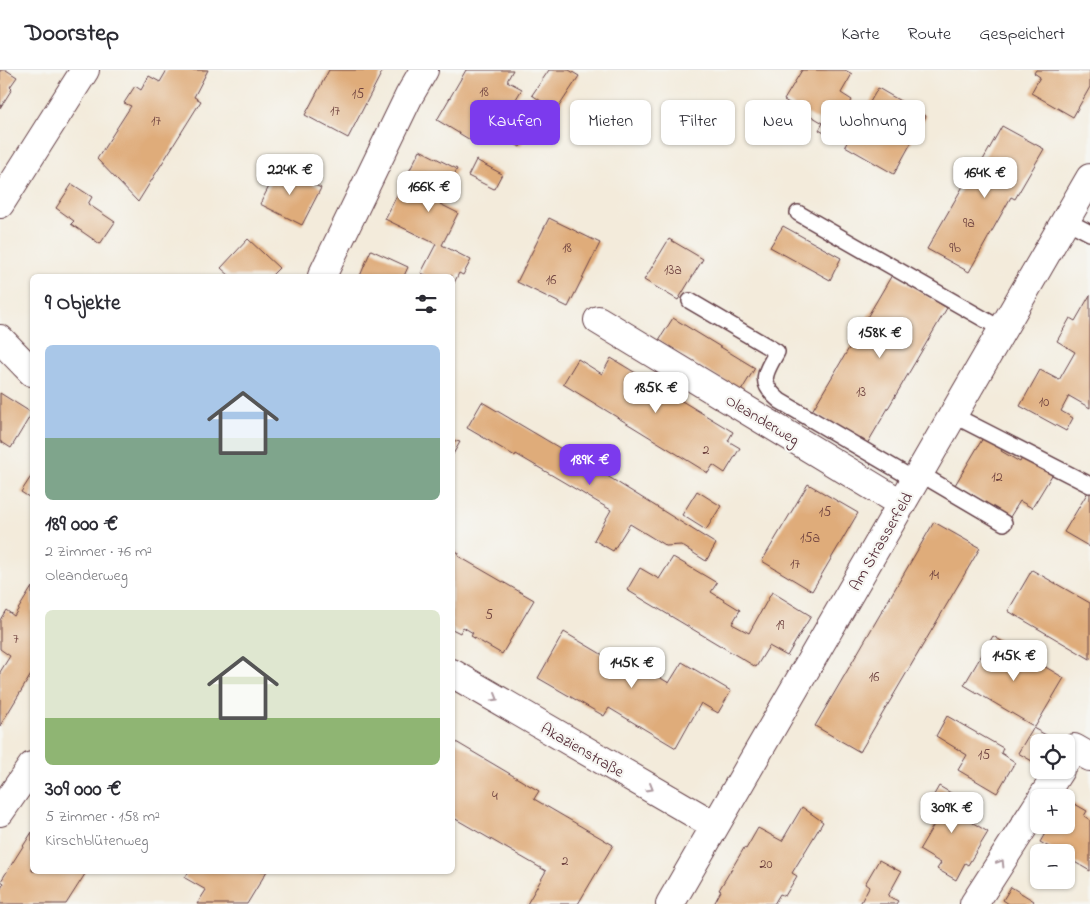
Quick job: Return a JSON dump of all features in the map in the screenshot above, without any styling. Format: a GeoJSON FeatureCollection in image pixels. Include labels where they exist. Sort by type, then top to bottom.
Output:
{"type":"FeatureCollection","features":[{"type":"Feature","properties":{"kind":"street"},"geometry":{"type":"LineString","coordinates":[[0,204],[85,70]]}},
{"type":"Feature","properties":{"kind":"street"},"geometry":{"type":"LineString","coordinates":[[323,274],[409,96],[424,70]]}},
{"type":"Feature","properties":{"kind":"street","name":"Am Strasserfeld"},"geometry":{"type":"LineString","coordinates":[[670,904],[714,825],[1003,330],[1078,227],[1090,178]]}},
{"type":"Feature","properties":{"kind":"street","name":"Oleanderweg"},"geometry":{"type":"LineString","coordinates":[[598,320],[902,504]]}},
{"type":"Feature","properties":{"kind":"street"},"geometry":{"type":"LineString","coordinates":[[0,339],[30,370]]}},
{"type":"Feature","properties":{"kind":"street","name":"Akazienstraße"},"geometry":{"type":"LineString","coordinates":[[455,675],[714,825]]}},
{"type":"Feature","properties":{"kind":"street"},"geometry":{"type":"LineString","coordinates":[[1075,749],[1090,757]]}},
{"type":"Feature","properties":{"kind":"street"},"geometry":{"type":"LineString","coordinates":[[0,812],[30,769]]}},
{"type":"Feature","properties":{"kind":"street"},"geometry":{"type":"LineString","coordinates":[[974,904],[1030,817]]}},
{"type":"Feature","properties":{"kind":"lane"},"geometry":{"type":"LineString","coordinates":[[798,213],[1003,330]]}},
{"type":"Feature","properties":{"kind":"lane"},"geometry":{"type":"LineString","coordinates":[[690,301],[777,352],[766,371],[765,380],[772,394],[780,401],[1004,523]]}},
{"type":"Feature","properties":{"kind":"lane"},"geometry":{"type":"LineString","coordinates":[[953,415],[1090,485]]}},
{"type":"Feature","properties":{"kind":"building"},"geometry":{"type":"Polygon","coordinates":[[[0,70],[6,70],[17,77],[0,108],[0,70]]]}},
{"type":"Feature","properties":{"kind":"building"},"geometry":{"type":"Polygon","coordinates":[[[167,70],[208,70],[194,97],[201,101],[138,202],[97,159],[131,106],[124,103],[135,86],[141,90],[149,76],[160,82],[167,70]]]}},
{"type":"Feature","properties":{"kind":"building"},"geometry":{"type":"Polygon","coordinates":[[[329,70],[383,70],[348,138],[305,115],[329,70]]]}},
{"type":"Feature","properties":{"kind":"building"},"geometry":{"type":"Polygon","coordinates":[[[466,70],[513,70],[507,81],[522,89],[516,99],[518,100],[470,100],[470,140],[437,120],[466,70]]]}},
{"type":"Feature","properties":{"kind":"building"},"geometry":{"type":"Polygon","coordinates":[[[549,70],[569,70],[579,76],[560,105],[560,100],[540,100],[532,95],[549,70]]]}},
{"type":"Feature","properties":{"kind":"building"},"geometry":{"type":"Polygon","coordinates":[[[802,70],[845,70],[852,74],[841,93],[852,100],[821,100],[821,122],[811,116],[811,100],[784,100],[802,70]]]}},
{"type":"Feature","properties":{"kind":"building"},"geometry":{"type":"Polygon","coordinates":[[[1036,70],[1090,70],[1090,87],[1073,117],[1031,93],[1040,77],[1034,73],[1036,70]]]}},
{"type":"Feature","properties":{"kind":"building"},"geometry":{"type":"Polygon","coordinates":[[[878,88],[899,100],[871,100],[878,88]]]}},
{"type":"Feature","properties":{"kind":"building"},"geometry":{"type":"Polygon","coordinates":[[[1002,126],[1044,149],[1015,199],[1011,197],[969,272],[927,249],[970,174],[974,176],[1002,126]]]}},
{"type":"Feature","properties":{"kind":"building"},"geometry":{"type":"Polygon","coordinates":[[[846,145],[910,145],[894,174],[846,145]]]}},
{"type":"Feature","properties":{"kind":"building"},"geometry":{"type":"Polygon","coordinates":[[[420,150],[457,169],[440,204],[458,213],[442,245],[471,260],[463,275],[459,273],[455,281],[455,274],[421,273],[436,244],[385,219],[420,150]]]}},
{"type":"Feature","properties":{"kind":"building"},"geometry":{"type":"Polygon","coordinates":[[[476,160],[502,174],[494,189],[468,176],[476,160]]]}},
{"type":"Feature","properties":{"kind":"building"},"geometry":{"type":"Polygon","coordinates":[[[279,167],[321,188],[302,225],[260,204],[279,167]]]}},
{"type":"Feature","properties":{"kind":"building"},"geometry":{"type":"Polygon","coordinates":[[[72,184],[92,197],[88,204],[115,222],[100,244],[71,224],[74,221],[56,208],[72,184]]]}},
{"type":"Feature","properties":{"kind":"building"},"geometry":{"type":"Polygon","coordinates":[[[549,218],[600,243],[568,307],[517,282],[549,218]]]}},
{"type":"Feature","properties":{"kind":"building"},"geometry":{"type":"Polygon","coordinates":[[[783,226],[841,258],[830,280],[770,247],[783,226]]]}},
{"type":"Feature","properties":{"kind":"building"},"geometry":{"type":"Polygon","coordinates":[[[248,239],[279,268],[273,274],[228,274],[221,268],[248,239]]]}},
{"type":"Feature","properties":{"kind":"building"},"geometry":{"type":"Polygon","coordinates":[[[669,239],[703,259],[678,300],[644,280],[669,239]]]}},
{"type":"Feature","properties":{"kind":"building"},"geometry":{"type":"Polygon","coordinates":[[[371,250],[408,267],[405,274],[361,274],[371,250]]]}},
{"type":"Feature","properties":{"kind":"building"},"geometry":{"type":"Polygon","coordinates":[[[892,275],[947,308],[867,444],[812,411],[892,275]]]}},
{"type":"Feature","properties":{"kind":"building"},"geometry":{"type":"Polygon","coordinates":[[[1090,295],[1090,408],[1069,396],[1061,411],[1073,418],[1066,431],[1020,406],[1040,370],[1059,380],[1075,352],[1057,341],[1070,318],[1075,321],[1090,295]]]}},
{"type":"Feature","properties":{"kind":"building"},"geometry":{"type":"Polygon","coordinates":[[[673,318],[755,368],[741,391],[659,340],[673,318]]]}},
{"type":"Feature","properties":{"kind":"building"},"geometry":{"type":"Polygon","coordinates":[[[611,358],[733,432],[728,441],[740,448],[725,473],[713,465],[708,473],[563,384],[578,359],[602,374],[611,358]]]}},
{"type":"Feature","properties":{"kind":"building"},"geometry":{"type":"Polygon","coordinates":[[[0,393],[30,412],[30,416],[11,448],[0,441],[0,393]]]}},
{"type":"Feature","properties":{"kind":"building"},"geometry":{"type":"Polygon","coordinates":[[[482,402],[612,479],[716,544],[706,561],[681,545],[666,546],[630,524],[613,551],[594,540],[611,510],[516,454],[515,456],[467,428],[482,402]]]}},
{"type":"Feature","properties":{"kind":"building"},"geometry":{"type":"Polygon","coordinates":[[[983,438],[1020,462],[1022,458],[1052,475],[1032,508],[1020,501],[1010,517],[955,485],[983,438]]]}},
{"type":"Feature","properties":{"kind":"building"},"geometry":{"type":"Polygon","coordinates":[[[455,441],[460,442],[455,451],[455,441]]]}},
{"type":"Feature","properties":{"kind":"building"},"geometry":{"type":"Polygon","coordinates":[[[30,478],[30,498],[21,492],[30,478]]]}},
{"type":"Feature","properties":{"kind":"building"},"geometry":{"type":"Polygon","coordinates":[[[808,484],[858,513],[812,591],[762,561],[808,484]]]}},
{"type":"Feature","properties":{"kind":"building"},"geometry":{"type":"Polygon","coordinates":[[[697,491],[721,506],[706,530],[682,515],[697,491]]]}},
{"type":"Feature","properties":{"kind":"building"},"geometry":{"type":"Polygon","coordinates":[[[1088,492],[1090,493],[1090,547],[1064,532],[1088,492]]]}},
{"type":"Feature","properties":{"kind":"building"},"geometry":{"type":"Polygon","coordinates":[[[934,522],[980,548],[860,752],[815,726],[934,522]]]}},
{"type":"Feature","properties":{"kind":"building"},"geometry":{"type":"Polygon","coordinates":[[[455,551],[459,553],[458,556],[534,600],[502,654],[471,636],[473,633],[463,627],[460,633],[455,630],[455,551]]]}},
{"type":"Feature","properties":{"kind":"building"},"geometry":{"type":"Polygon","coordinates":[[[673,557],[717,583],[711,592],[740,610],[732,624],[749,633],[772,592],[811,616],[787,656],[769,646],[756,667],[627,590],[640,568],[659,579],[673,557]]]}},
{"type":"Feature","properties":{"kind":"building"},"geometry":{"type":"Polygon","coordinates":[[[1032,570],[1090,603],[1090,659],[1008,611],[1032,570]]]}},
{"type":"Feature","properties":{"kind":"building"},"geometry":{"type":"Polygon","coordinates":[[[30,590],[30,676],[0,726],[0,672],[10,656],[0,649],[0,620],[6,610],[14,616],[30,590]]]}},
{"type":"Feature","properties":{"kind":"building"},"geometry":{"type":"Polygon","coordinates":[[[564,632],[630,671],[635,663],[669,683],[682,662],[731,691],[718,713],[701,703],[676,748],[609,708],[604,716],[538,678],[564,632]]]}},
{"type":"Feature","properties":{"kind":"building"},"geometry":{"type":"Polygon","coordinates":[[[993,636],[1064,678],[1035,727],[964,685],[993,636]]]}},
{"type":"Feature","properties":{"kind":"building"},"geometry":{"type":"Polygon","coordinates":[[[947,716],[1003,748],[1001,753],[1015,762],[997,793],[958,770],[967,755],[936,736],[947,716]]]}},
{"type":"Feature","properties":{"kind":"building"},"geometry":{"type":"Polygon","coordinates":[[[1033,728],[1044,734],[1030,734],[1030,760],[1018,753],[1033,728]]]}},
{"type":"Feature","properties":{"kind":"building"},"geometry":{"type":"Polygon","coordinates":[[[456,742],[539,791],[534,799],[613,845],[578,904],[527,904],[546,871],[455,819],[456,742]]]}},
{"type":"Feature","properties":{"kind":"building"},"geometry":{"type":"Polygon","coordinates":[[[939,786],[973,806],[965,818],[988,832],[968,865],[965,863],[956,880],[937,869],[941,863],[919,850],[939,816],[933,813],[938,804],[931,800],[939,786]]]}},
{"type":"Feature","properties":{"kind":"building"},"geometry":{"type":"Polygon","coordinates":[[[1075,804],[1087,811],[1084,816],[1090,820],[1090,871],[1075,862],[1075,844],[1044,844],[1040,842],[1045,834],[1075,834],[1075,804]]]}},
{"type":"Feature","properties":{"kind":"building"},"geometry":{"type":"Polygon","coordinates":[[[802,807],[823,822],[792,873],[797,876],[785,896],[780,894],[774,904],[714,904],[721,891],[719,890],[758,828],[782,841],[802,807]]]}},
{"type":"Feature","properties":{"kind":"building"},"geometry":{"type":"Polygon","coordinates":[[[30,835],[30,874],[85,874],[66,904],[0,904],[0,890],[4,883],[1,881],[30,835]]]}},
{"type":"Feature","properties":{"kind":"building"},"geometry":{"type":"Polygon","coordinates":[[[879,860],[901,872],[888,896],[898,901],[896,904],[860,904],[869,887],[865,884],[879,860]]]}},
{"type":"Feature","properties":{"kind":"building"},"geometry":{"type":"Polygon","coordinates":[[[187,874],[265,874],[247,904],[197,904],[206,890],[185,878],[187,874]]]}},
{"type":"Feature","properties":{"kind":"building"},"geometry":{"type":"Polygon","coordinates":[[[1011,887],[1034,901],[1032,904],[1009,904],[1003,900],[1011,887]]]}}]}
